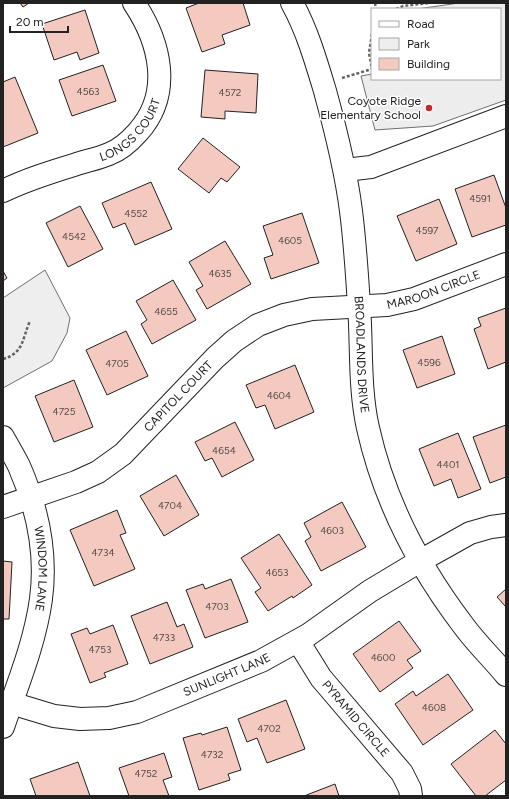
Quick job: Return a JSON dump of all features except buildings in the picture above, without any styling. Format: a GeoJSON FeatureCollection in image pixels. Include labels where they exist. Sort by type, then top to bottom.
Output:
{"type":"FeatureCollection","features":[{"type":"Feature","properties":{"kind":"street","name":"LONGS COURT"},"geometry":{"type":"LineString","coordinates":[[3,191],[45,174],[110,154],[129,141],[144,126],[154,107],[159,88],[160,66],[155,44],[134,3]]}},
{"type":"Feature","properties":{"kind":"street","name":"BROADLANDS DRIVE"},"geometry":{"type":"LineString","coordinates":[[292,3],[315,57],[332,116],[345,170],[351,212],[359,306],[362,389],[367,426],[378,467],[398,518],[432,582],[464,627],[506,675]]}},
{"type":"Feature","properties":{"kind":"street"},"geometry":{"type":"LineString","coordinates":[[345,170],[371,167],[506,116]]}},
{"type":"Feature","properties":{"kind":"street","name":"MAROON CIRCLE"},"geometry":{"type":"LineString","coordinates":[[359,306],[387,305],[414,299],[506,264]]}},
{"type":"Feature","properties":{"kind":"street","name":"CAPITOL COURT"},"geometry":{"type":"LineString","coordinates":[[3,507],[76,482],[98,472],[123,454],[234,340],[258,326],[284,315],[312,309],[359,306]]}},
{"type":"Feature","properties":{"kind":"street","name":"WINDOM LANE"},"geometry":{"type":"LineString","coordinates":[[3,436],[18,465],[31,497],[39,530],[42,564],[41,598],[34,632],[11,703]]}},
{"type":"Feature","properties":{"kind":"street"},"geometry":{"type":"LineString","coordinates":[[420,561],[470,533],[491,527],[506,525]]}},
{"type":"Feature","properties":{"kind":"street","name":"SUNLIGHT LANE"},"geometry":{"type":"LineString","coordinates":[[11,703],[54,716],[80,719],[109,718],[137,712],[261,661],[298,641],[370,591],[420,561]]}},
{"type":"Feature","properties":{"kind":"street","name":"PYRAMID CIRCLE"},"geometry":{"type":"LineString","coordinates":[[298,641],[321,678],[402,773],[410,789],[411,796]]}},
{"type":"Feature","properties":{"kind":"street"},"geometry":{"type":"LineString","coordinates":[[3,727],[11,703]]}},
{"type":"Feature","properties":{"kind":"path"},"geometry":{"type":"LineString","coordinates":[[398,8],[403,6],[429,3]]}},
{"type":"Feature","properties":{"kind":"path"},"geometry":{"type":"LineString","coordinates":[[371,40],[369,53],[371,64]]}},
{"type":"Feature","properties":{"kind":"path"},"geometry":{"type":"LineString","coordinates":[[339,79],[371,69]]}},
{"type":"Feature","properties":{"kind":"path"},"geometry":{"type":"LineString","coordinates":[[3,359],[15,354],[20,348],[30,321]]}},
{"type":"Feature","properties":{"kind":"green space"},"geometry":{"type":"Polygon","coordinates":[[[45,270],[70,318],[67,333],[52,361],[3,388],[3,298],[45,270]]]}},
{"type":"Feature","properties":{"kind":"shaded area"},"geometry":{"type":"Polygon","coordinates":[[[459,3],[506,3],[506,100],[433,126],[375,130],[361,76],[371,74],[371,80],[501,80],[501,8],[424,8],[459,3]]]}},
{"type":"Feature","properties":{"kind":"place","name":"Coyote Ridge Elementary School"},"geometry":{"type":"Point","coordinates":[429,108]}}]}
